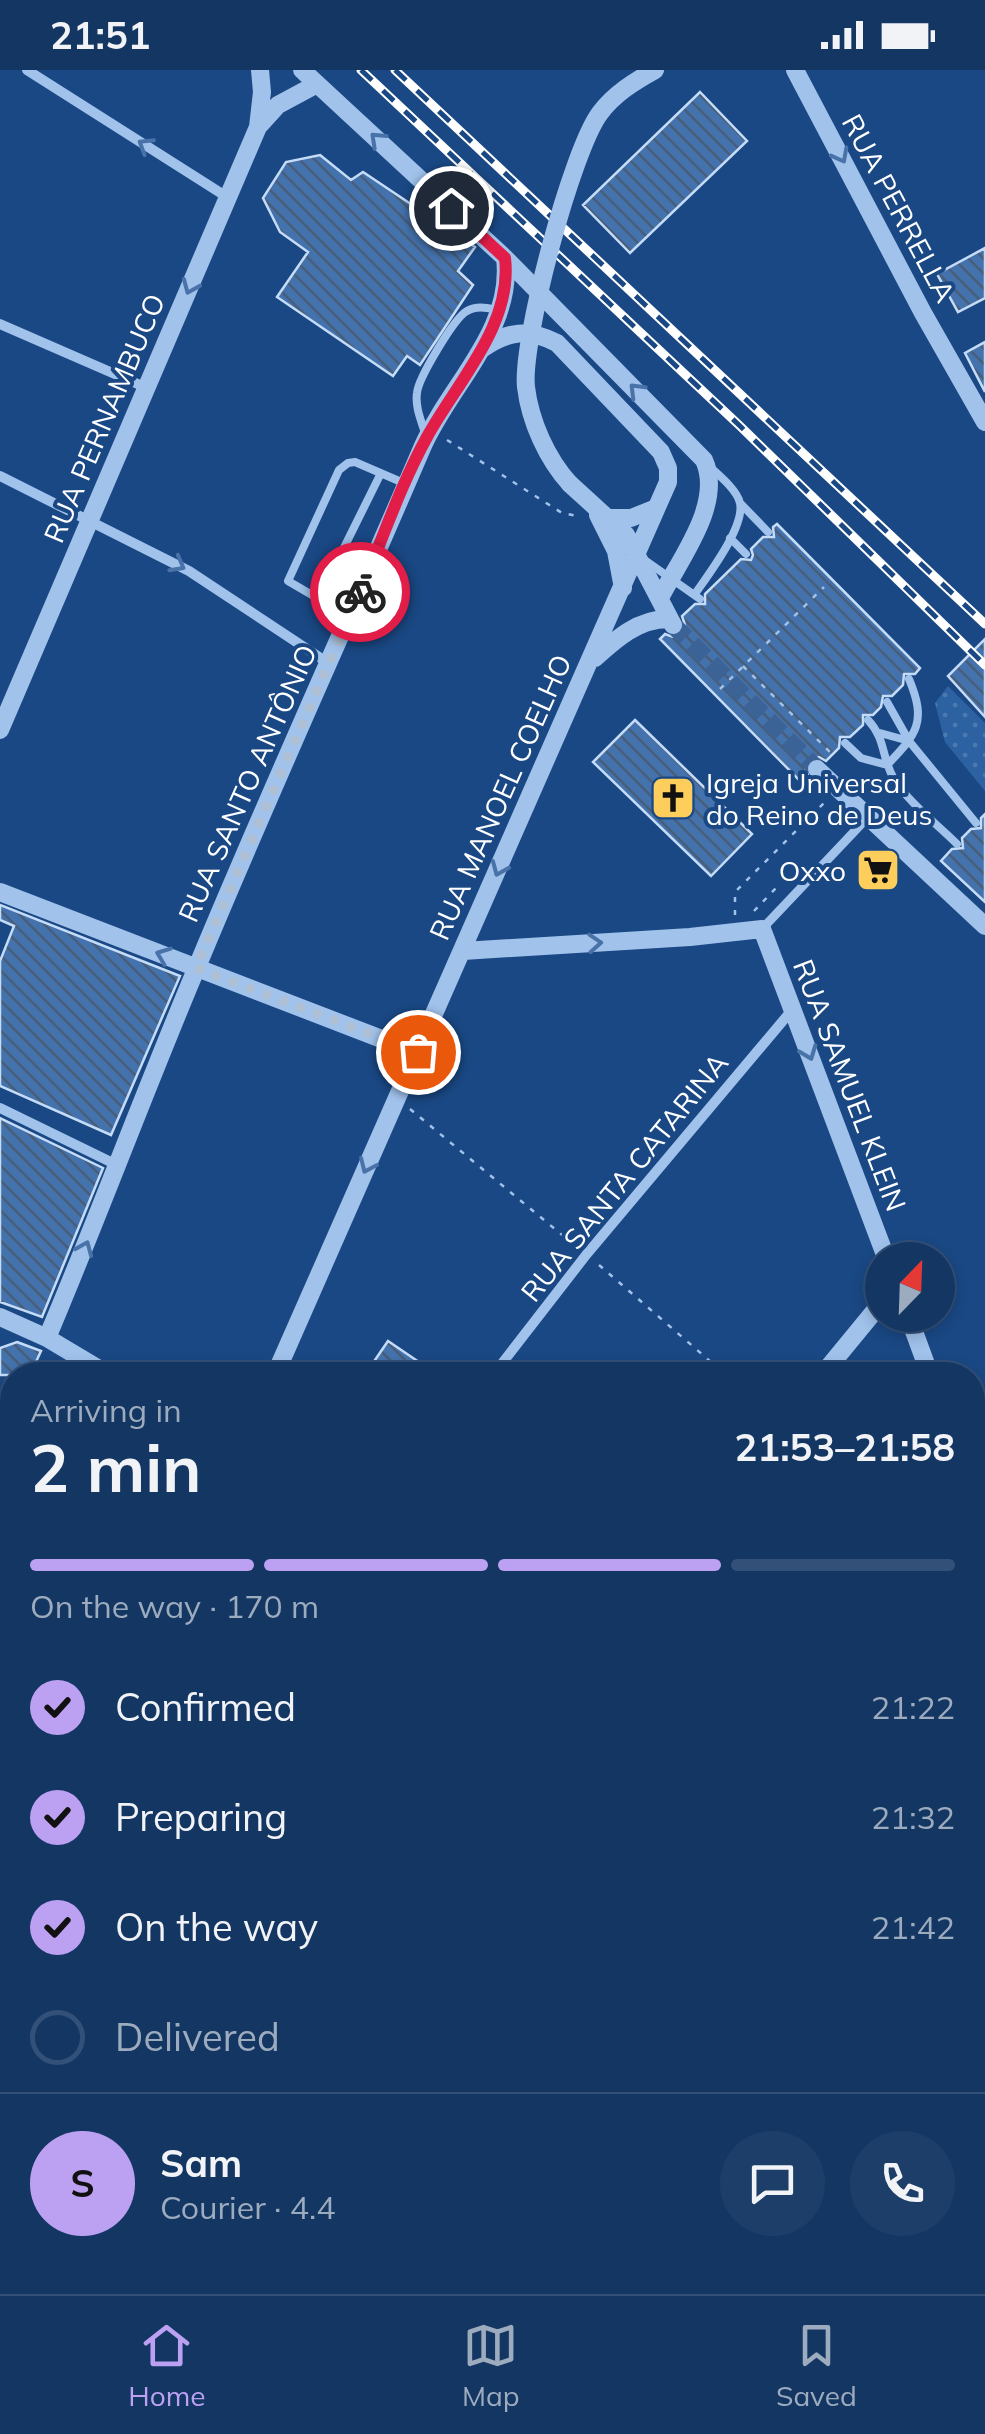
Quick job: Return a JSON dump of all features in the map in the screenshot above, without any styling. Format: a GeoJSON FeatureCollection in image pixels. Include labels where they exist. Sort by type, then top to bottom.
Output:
{"type":"FeatureCollection","features":[{"type":"Feature","properties":{"kind":"street"},"geometry":{"type":"LineString","coordinates":[[27,70],[227,196]]}},
{"type":"Feature","properties":{"kind":"street","name":"RUA PERNAMBUCO"},"geometry":{"type":"LineString","coordinates":[[0,730],[258,127],[260,70]]}},
{"type":"Feature","properties":{"kind":"street"},"geometry":{"type":"LineString","coordinates":[[302,70],[505,258],[704,460],[710,481],[708,495],[660,598]]}},
{"type":"Feature","properties":{"kind":"street"},"geometry":{"type":"LineString","coordinates":[[587,666],[632,628],[651,620],[670,622],[626,534],[570,484],[551,457],[530,406],[525,374],[574,164],[587,134],[618,94],[655,70]]}},
{"type":"Feature","properties":{"kind":"street","name":"RUA PERRELLA"},"geometry":{"type":"LineString","coordinates":[[796,70],[923,314],[985,422]]}},
{"type":"Feature","properties":{"kind":"street","name":"RUA PERNAMBUCO"},"geometry":{"type":"LineString","coordinates":[[258,127],[278,105],[317,84]]}},
{"type":"Feature","properties":{"kind":"street","name":"RUA SANTO ANTÔNIO"},"geometry":{"type":"LineString","coordinates":[[48,1338],[196,968],[406,484],[429,434],[482,350],[506,290],[505,258]]}},
{"type":"Feature","properties":{"kind":"street"},"geometry":{"type":"LineString","coordinates":[[0,324],[147,388]]}},
{"type":"Feature","properties":{"kind":"street","name":"RUA MANOEL COELHO"},"geometry":{"type":"LineString","coordinates":[[281,1362],[668,482],[666,462],[638,426],[565,350],[546,338],[521,332],[496,339],[482,350]]}},
{"type":"Feature","properties":{"kind":"street"},"geometry":{"type":"LineString","coordinates":[[0,476],[190,571],[330,664]]}},
{"type":"Feature","properties":{"kind":"street"},"geometry":{"type":"LineString","coordinates":[[607,520],[632,518],[656,508]]}},
{"type":"Feature","properties":{"kind":"street"},"geometry":{"type":"LineString","coordinates":[[607,520],[623,588]]}},
{"type":"Feature","properties":{"kind":"street"},"geometry":{"type":"LineString","coordinates":[[818,770],[985,926]]}},
{"type":"Feature","properties":{"kind":"street"},"geometry":{"type":"LineString","coordinates":[[463,951],[762,929],[868,817]]}},
{"type":"Feature","properties":{"kind":"street"},"geometry":{"type":"LineString","coordinates":[[0,892],[418,1052]]}},
{"type":"Feature","properties":{"kind":"street","name":"RUA SAMUEL KLEIN"},"geometry":{"type":"LineString","coordinates":[[762,929],[881,1242]]}},
{"type":"Feature","properties":{"kind":"street","name":"RUA SANTA CATARINA"},"geometry":{"type":"LineString","coordinates":[[507,1362],[586,1255],[792,1010]]}},
{"type":"Feature","properties":{"kind":"street"},"geometry":{"type":"LineString","coordinates":[[0,1108],[119,1166]]}},
{"type":"Feature","properties":{"kind":"street"},"geometry":{"type":"LineString","coordinates":[[0,1317],[48,1338],[88,1362]]}},
{"type":"Feature","properties":{"kind":"street"},"geometry":{"type":"LineString","coordinates":[[833,1362],[865,1323]]}},
{"type":"Feature","properties":{"kind":"street"},"geometry":{"type":"LineString","coordinates":[[914,1332],[925,1362]]}},
{"type":"Feature","properties":{"kind":"lane"},"geometry":{"type":"LineString","coordinates":[[429,434],[417,407],[418,385],[461,315],[475,308],[498,310]]}},
{"type":"Feature","properties":{"kind":"lane"},"geometry":{"type":"LineString","coordinates":[[704,460],[768,532]]}},
{"type":"Feature","properties":{"kind":"lane"},"geometry":{"type":"LineString","coordinates":[[381,473],[322,592],[312,595],[288,581],[339,470],[355,462],[381,473],[406,484]]}},
{"type":"Feature","properties":{"kind":"lane"},"geometry":{"type":"LineString","coordinates":[[638,555],[698,596],[730,538],[740,504]]}},
{"type":"Feature","properties":{"kind":"lane"},"geometry":{"type":"LineString","coordinates":[[730,538],[746,554]]}},
{"type":"Feature","properties":{"kind":"lane"},"geometry":{"type":"LineString","coordinates":[[715,565],[724,575]]}},
{"type":"Feature","properties":{"kind":"lane"},"geometry":{"type":"LineString","coordinates":[[886,765],[909,741],[919,722],[918,704],[909,679]]}},
{"type":"Feature","properties":{"kind":"lane"},"geometry":{"type":"LineString","coordinates":[[887,702],[909,741],[976,823]]}},
{"type":"Feature","properties":{"kind":"lane"},"geometry":{"type":"LineString","coordinates":[[868,720],[880,733],[909,741]]}},
{"type":"Feature","properties":{"kind":"lane"},"geometry":{"type":"LineString","coordinates":[[880,733],[886,765],[897,784],[957,844]]}},
{"type":"Feature","properties":{"kind":"lane"},"geometry":{"type":"LineString","coordinates":[[845,742],[861,758],[886,765]]}},
{"type":"Feature","properties":{"kind":"path"},"geometry":{"type":"LineString","coordinates":[[429,434],[562,513],[607,520]]}},
{"type":"Feature","properties":{"kind":"path"},"geometry":{"type":"LineString","coordinates":[[720,688],[824,587]]}},
{"type":"Feature","properties":{"kind":"path"},"geometry":{"type":"LineString","coordinates":[[743,666],[831,753]]}},
{"type":"Feature","properties":{"kind":"path"},"geometry":{"type":"LineString","coordinates":[[735,932],[735,892],[838,789]]}},
{"type":"Feature","properties":{"kind":"path"},"geometry":{"type":"LineString","coordinates":[[735,932],[776,886]]}},
{"type":"Feature","properties":{"kind":"path"},"geometry":{"type":"LineString","coordinates":[[398,1098],[711,1362]]}},
{"type":"Feature","properties":{"kind":"shaded area"},"geometry":{"type":"Polygon","coordinates":[[[948,686],[985,723],[985,791],[945,742],[935,703],[948,686]]]}},
{"type":"Feature","properties":{"kind":"building"},"geometry":{"type":"Polygon","coordinates":[[[700,92],[747,141],[630,253],[583,205],[700,92]]]}},
{"type":"Feature","properties":{"kind":"building"},"geometry":{"type":"Polygon","coordinates":[[[320,155],[351,180],[363,172],[475,247],[458,271],[473,285],[420,365],[407,356],[393,376],[277,297],[308,252],[280,232],[263,198],[286,162],[320,155]]]}},
{"type":"Feature","properties":{"kind":"building"},"geometry":{"type":"Polygon","coordinates":[[[985,248],[985,298],[958,312],[937,274],[985,248]]]}},
{"type":"Feature","properties":{"kind":"building"},"geometry":{"type":"Polygon","coordinates":[[[985,342],[985,392],[965,353],[985,342]]]}},
{"type":"Feature","properties":{"kind":"building"},"geometry":{"type":"Polygon","coordinates":[[[777,524],[920,668],[915,674],[904,674],[903,685],[892,696],[883,696],[881,707],[873,715],[863,715],[863,725],[850,737],[840,737],[839,748],[826,761],[819,757],[809,760],[805,767],[809,778],[803,784],[660,639],[665,634],[673,637],[683,632],[682,616],[695,604],[705,604],[705,594],[741,559],[751,560],[751,549],[763,537],[774,537],[773,527],[777,524]]]}},
{"type":"Feature","properties":{"kind":"building"},"geometry":{"type":"Polygon","coordinates":[[[985,639],[985,717],[948,676],[985,639]]]}},
{"type":"Feature","properties":{"kind":"building","name":"Igreja Universal do Reino de Deus"},"geometry":{"type":"Polygon","coordinates":[[[635,720],[752,834],[711,876],[593,762],[635,720]]]}},
{"type":"Feature","properties":{"kind":"building"},"geometry":{"type":"Polygon","coordinates":[[[985,814],[985,902],[941,861],[952,849],[963,848],[962,838],[971,829],[981,828],[985,814]]]}},
{"type":"Feature","properties":{"kind":"building"},"geometry":{"type":"Polygon","coordinates":[[[0,905],[180,976],[111,1135],[0,1086],[0,961],[14,926],[0,920],[0,905]]]}},
{"type":"Feature","properties":{"kind":"building"},"geometry":{"type":"Polygon","coordinates":[[[0,1118],[103,1168],[42,1317],[0,1302],[0,1118]]]}},
{"type":"Feature","properties":{"kind":"building"},"geometry":{"type":"Polygon","coordinates":[[[388,1341],[419,1362],[374,1362],[388,1341]]]}},
{"type":"Feature","properties":{"kind":"building"},"geometry":{"type":"Polygon","coordinates":[[[17,1342],[41,1351],[36,1362],[0,1362],[0,1348],[17,1342]]]}},
{"type":"Feature","properties":{"kind":"tunnel"},"geometry":{"type":"LineString","coordinates":[[673,625],[817,769]]}},
{"type":"Feature","properties":{"kind":"railway"},"geometry":{"type":"LineString","coordinates":[[361,70],[740,426],[985,665]]}},
{"type":"Feature","properties":{"kind":"railway"},"geometry":{"type":"LineString","coordinates":[[395,70],[985,624]]}},
{"type":"Feature","properties":{"kind":"way so far"},"geometry":{"type":"LineString","coordinates":[[360,592],[196,968],[418,1052]]}},
{"type":"Feature","properties":{"kind":"place","name":"Igreja Universal do Reino de Deus"},"geometry":{"type":"Point","coordinates":[673,798]}},
{"type":"Feature","properties":{"kind":"place","name":"Oxxo"},"geometry":{"type":"Point","coordinates":[878,870]}},
{"type":"Feature","properties":{"kind":"route"},"geometry":{"type":"LineString","coordinates":[[360,592],[427,437],[482,350],[506,290],[505,258],[451,208]]}}]}
